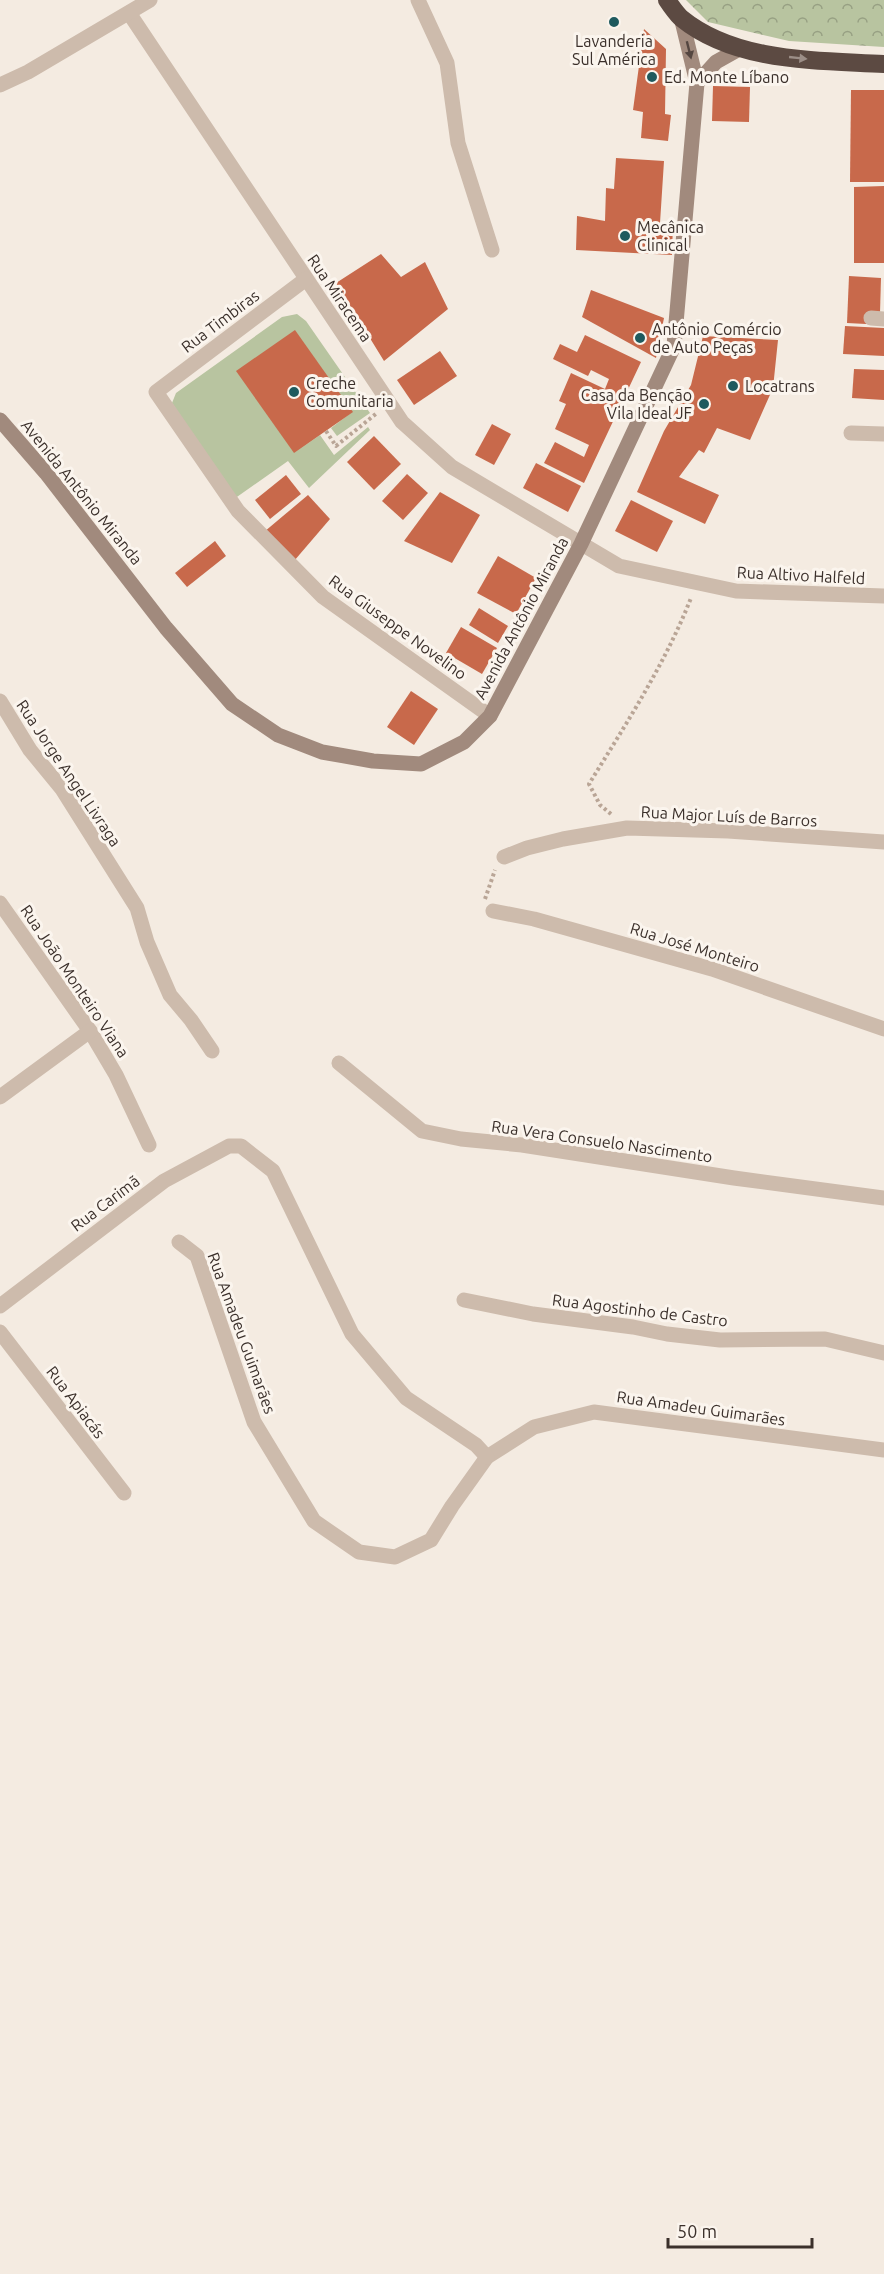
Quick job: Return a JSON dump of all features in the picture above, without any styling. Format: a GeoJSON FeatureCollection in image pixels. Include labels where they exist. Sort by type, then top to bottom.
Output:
{"type":"FeatureCollection","features":[{"type":"Feature","properties":{"kind":"highway"},"geometry":{"type":"LineString","coordinates":[[667,0],[681,17],[709,36],[741,48],[780,56],[884,64]]}},
{"type":"Feature","properties":{"kind":"street"},"geometry":{"type":"LineString","coordinates":[[0,85],[28,72],[150,0]]}},
{"type":"Feature","properties":{"kind":"street"},"geometry":{"type":"LineString","coordinates":[[418,0],[447,63],[458,143],[492,250]]}},
{"type":"Feature","properties":{"kind":"street","name":"Rua Miracema"},"geometry":{"type":"LineString","coordinates":[[129,13],[402,422],[452,467],[581,544]]}},
{"type":"Feature","properties":{"kind":"street","name":"Avenida Antônio Miranda"},"geometry":{"type":"LineString","coordinates":[[0,420],[46,472],[166,628],[232,704],[278,735],[322,752],[373,761],[421,764],[464,742],[490,716],[581,544],[674,346],[697,83],[681,17]]}},
{"type":"Feature","properties":{"kind":"street"},"geometry":{"type":"LineString","coordinates":[[697,83],[716,62],[741,48]]}},
{"type":"Feature","properties":{"kind":"street","name":"Rua Timbiras"},"geometry":{"type":"LineString","coordinates":[[156,392],[306,279]]}},
{"type":"Feature","properties":{"kind":"street","name":"Rua Giuseppe Novelino"},"geometry":{"type":"LineString","coordinates":[[156,392],[238,512],[323,597],[490,716]]}},
{"type":"Feature","properties":{"kind":"street"},"geometry":{"type":"LineString","coordinates":[[851,433],[884,434]]}},
{"type":"Feature","properties":{"kind":"street","name":"Rua Altivo Halfeld"},"geometry":{"type":"LineString","coordinates":[[581,544],[619,566],[736,591],[884,596]]}},
{"type":"Feature","properties":{"kind":"street","name":"Rua Jorge Angel Livraga"},"geometry":{"type":"LineString","coordinates":[[0,701],[30,750],[62,789],[137,908],[147,942],[170,994],[212,1051]]}},
{"type":"Feature","properties":{"kind":"street","name":"Rua Major Luís de Barros"},"geometry":{"type":"LineString","coordinates":[[504,857],[527,848],[563,839],[627,828],[728,831],[884,842]]}},
{"type":"Feature","properties":{"kind":"street","name":"Rua João Monteiro Viana"},"geometry":{"type":"LineString","coordinates":[[0,903],[90,1030],[116,1075],[149,1145]]}},
{"type":"Feature","properties":{"kind":"street","name":"Rua José Monteiro"},"geometry":{"type":"LineString","coordinates":[[493,911],[534,919],[712,969],[884,1029]]}},
{"type":"Feature","properties":{"kind":"street"},"geometry":{"type":"LineString","coordinates":[[0,1096],[90,1030]]}},
{"type":"Feature","properties":{"kind":"street","name":"Rua Vera Consuelo Nascimento"},"geometry":{"type":"LineString","coordinates":[[339,1063],[422,1131],[461,1139],[522,1145],[734,1178],[884,1198]]}},
{"type":"Feature","properties":{"kind":"street","name":"Rua Carimã"},"geometry":{"type":"LineString","coordinates":[[0,1306],[164,1181],[229,1146],[241,1146],[273,1171],[352,1334],[406,1398],[476,1445],[487,1456]]}},
{"type":"Feature","properties":{"kind":"street","name":"Rua Amadeu Guimarães"},"geometry":{"type":"LineString","coordinates":[[179,1242],[197,1256],[254,1422],[314,1521],[359,1552],[395,1557],[431,1540],[487,1456],[534,1427],[594,1412],[884,1450]]}},
{"type":"Feature","properties":{"kind":"street","name":"Rua Agostinho de Castro"},"geometry":{"type":"LineString","coordinates":[[464,1300],[532,1314],[633,1327],[667,1334],[720,1340],[825,1339],[884,1353]]}},
{"type":"Feature","properties":{"kind":"street","name":"Rua Apiacás"},"geometry":{"type":"LineString","coordinates":[[0,1332],[124,1493]]}},
{"type":"Feature","properties":{"kind":"path"},"geometry":{"type":"LineString","coordinates":[[326,431],[336,446],[366,423]]}},
{"type":"Feature","properties":{"kind":"path"},"geometry":{"type":"LineString","coordinates":[[627,828],[600,805],[589,784],[635,710],[668,648],[696,582]]}},
{"type":"Feature","properties":{"kind":"path"},"geometry":{"type":"LineString","coordinates":[[493,911],[484,906],[485,894],[494,872],[504,857]]}},
{"type":"Feature","properties":{"kind":"green space"},"geometry":{"type":"Polygon","coordinates":[[[686,0],[884,0],[884,47],[789,41],[708,22],[686,0]]]}},
{"type":"Feature","properties":{"kind":"green space"},"geometry":{"type":"Polygon","coordinates":[[[297,314],[306,321],[370,413],[337,436],[331,428],[352,412],[294,453],[320,435],[334,455],[368,427],[370,430],[309,488],[288,461],[234,499],[172,403],[176,393],[282,317],[297,314]]]}},
{"type":"Feature","properties":{"kind":"building","name":"Ed. Monte Líbano"},"geometry":{"type":"Polygon","coordinates":[[[644,29],[666,49],[665,114],[671,115],[668,141],[641,138],[643,112],[633,110],[644,29]]]}},
{"type":"Feature","properties":{"kind":"building"},"geometry":{"type":"Polygon","coordinates":[[[713,86],[750,87],[749,122],[712,121],[713,86]]]}},
{"type":"Feature","properties":{"kind":"building"},"geometry":{"type":"Polygon","coordinates":[[[851,90],[884,90],[884,182],[850,182],[851,90]]]}},
{"type":"Feature","properties":{"kind":"building"},"geometry":{"type":"Polygon","coordinates":[[[616,158],[664,161],[660,223],[673,222],[672,255],[576,250],[577,216],[605,221],[606,188],[614,189],[616,158]]]}},
{"type":"Feature","properties":{"kind":"building"},"geometry":{"type":"Polygon","coordinates":[[[884,186],[884,263],[854,263],[854,187],[884,186]]]}},
{"type":"Feature","properties":{"kind":"building"},"geometry":{"type":"Polygon","coordinates":[[[381,254],[401,277],[425,262],[448,309],[384,361],[336,283],[381,254]]]}},
{"type":"Feature","properties":{"kind":"building"},"geometry":{"type":"Polygon","coordinates":[[[849,276],[881,278],[880,313],[866,324],[847,323],[849,276]]]}},
{"type":"Feature","properties":{"kind":"building","name":"Antônio Comércio de Auto Peças"},"geometry":{"type":"Polygon","coordinates":[[[591,290],[664,318],[656,358],[582,317],[591,290]]]}},
{"type":"Feature","properties":{"kind":"building"},"geometry":{"type":"Polygon","coordinates":[[[845,326],[884,328],[884,356],[843,354],[845,326]]]}},
{"type":"Feature","properties":{"kind":"building","name":"Creche Comunitaria"},"geometry":{"type":"Polygon","coordinates":[[[295,330],[353,412],[294,453],[236,371],[295,330]]]}},
{"type":"Feature","properties":{"kind":"building"},"geometry":{"type":"Polygon","coordinates":[[[585,335],[641,362],[584,483],[544,463],[555,442],[584,457],[589,445],[555,429],[566,404],[559,401],[571,373],[605,389],[609,379],[591,370],[588,376],[553,359],[560,344],[577,352],[585,335]]]}},
{"type":"Feature","properties":{"kind":"building"},"geometry":{"type":"Polygon","coordinates":[[[703,336],[778,340],[773,388],[750,440],[717,428],[704,453],[699,450],[679,477],[719,495],[705,524],[637,492],[664,431],[691,385],[703,336]]]}},
{"type":"Feature","properties":{"kind":"building"},"geometry":{"type":"Polygon","coordinates":[[[440,351],[457,376],[414,405],[397,380],[440,351]]]}},
{"type":"Feature","properties":{"kind":"building"},"geometry":{"type":"Polygon","coordinates":[[[854,369],[884,370],[884,400],[852,398],[854,369]]]}},
{"type":"Feature","properties":{"kind":"building"},"geometry":{"type":"Polygon","coordinates":[[[492,424],[511,434],[494,465],[475,455],[492,424]]]}},
{"type":"Feature","properties":{"kind":"building"},"geometry":{"type":"Polygon","coordinates":[[[374,436],[401,464],[374,490],[347,462],[374,436]]]}},
{"type":"Feature","properties":{"kind":"building"},"geometry":{"type":"Polygon","coordinates":[[[536,463],[581,486],[568,512],[523,488],[536,463]]]}},
{"type":"Feature","properties":{"kind":"building"},"geometry":{"type":"Polygon","coordinates":[[[407,474],[428,493],[403,520],[382,501],[407,474]]]}},
{"type":"Feature","properties":{"kind":"building"},"geometry":{"type":"Polygon","coordinates":[[[286,475],[301,494],[270,519],[255,500],[286,475]]]}},
{"type":"Feature","properties":{"kind":"building"},"geometry":{"type":"Polygon","coordinates":[[[440,492],[480,515],[452,563],[404,541],[440,492]]]}},
{"type":"Feature","properties":{"kind":"building"},"geometry":{"type":"Polygon","coordinates":[[[308,495],[330,519],[294,561],[264,532],[308,495]]]}},
{"type":"Feature","properties":{"kind":"building"},"geometry":{"type":"Polygon","coordinates":[[[631,500],[673,521],[657,552],[615,531],[631,500]]]}},
{"type":"Feature","properties":{"kind":"building"},"geometry":{"type":"Polygon","coordinates":[[[215,541],[226,556],[187,587],[175,573],[215,541]]]}},
{"type":"Feature","properties":{"kind":"building"},"geometry":{"type":"Polygon","coordinates":[[[498,556],[536,578],[516,614],[477,593],[498,556]]]}},
{"type":"Feature","properties":{"kind":"building"},"geometry":{"type":"Polygon","coordinates":[[[479,608],[508,626],[498,643],[469,625],[479,608]]]}},
{"type":"Feature","properties":{"kind":"building"},"geometry":{"type":"Polygon","coordinates":[[[461,627],[497,648],[482,674],[446,653],[461,627]]]}},
{"type":"Feature","properties":{"kind":"building"},"geometry":{"type":"Polygon","coordinates":[[[411,691],[438,709],[414,745],[387,727],[411,691]]]}},
{"type":"Feature","properties":{"kind":"place","name":"Lavanderia Sul América"},"geometry":{"type":"Point","coordinates":[614,22]}},
{"type":"Feature","properties":{"kind":"place","name":"Ed. Monte Líbano"},"geometry":{"type":"Point","coordinates":[652,77]}},
{"type":"Feature","properties":{"kind":"place","name":"Mecânica Clinical"},"geometry":{"type":"Point","coordinates":[625,236]}},
{"type":"Feature","properties":{"kind":"place","name":"Antônio Comércio de Auto Peças"},"geometry":{"type":"Point","coordinates":[640,338]}},
{"type":"Feature","properties":{"kind":"place","name":"Locatrans"},"geometry":{"type":"Point","coordinates":[733,386]}},
{"type":"Feature","properties":{"kind":"place","name":"Creche Comunitaria"},"geometry":{"type":"Point","coordinates":[294,392]}},
{"type":"Feature","properties":{"kind":"place","name":"Casa da Benção Vila Ideal JF"},"geometry":{"type":"Point","coordinates":[704,404]}}]}
